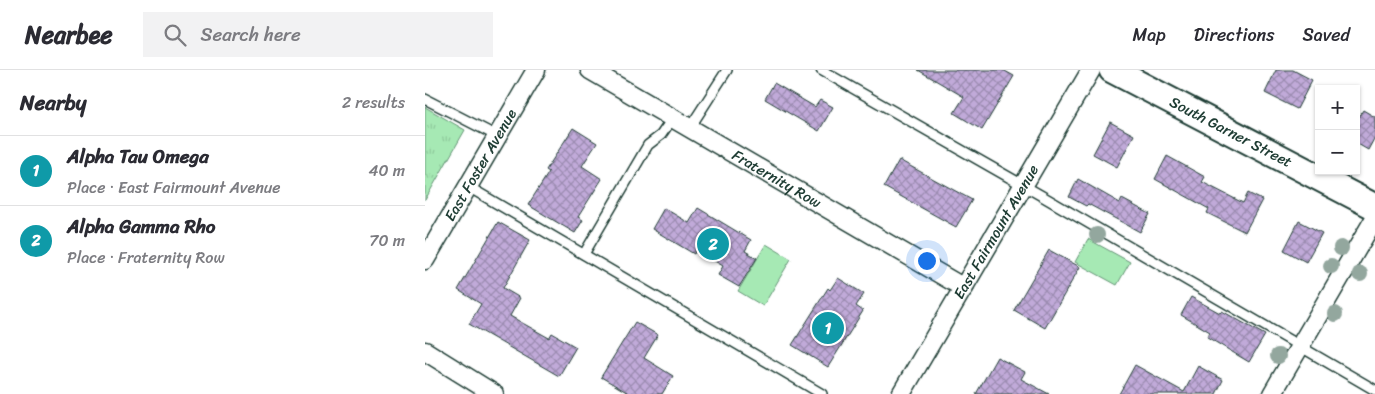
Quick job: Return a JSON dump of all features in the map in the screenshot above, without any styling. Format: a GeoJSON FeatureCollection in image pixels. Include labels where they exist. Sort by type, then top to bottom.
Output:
{"type":"FeatureCollection","features":[{"type":"Feature","properties":{"kind":"street","name":"East Foster Avenue"},"geometry":{"type":"LineString","coordinates":[[425,260],[536,70]]}},
{"type":"Feature","properties":{"kind":"street","name":"Fraternity Row"},"geometry":{"type":"LineString","coordinates":[[590,70],[964,288]]}},
{"type":"Feature","properties":{"kind":"street","name":"East Fairmount Avenue"},"geometry":{"type":"LineString","coordinates":[[901,394],[1091,70]]}},
{"type":"Feature","properties":{"kind":"street","name":"South Garner Street"},"geometry":{"type":"LineString","coordinates":[[1112,70],[1375,207]]}},
{"type":"Feature","properties":{"kind":"street"},"geometry":{"type":"LineString","coordinates":[[1272,394],[1375,218]]}},
{"type":"Feature","properties":{"kind":"street"},"geometry":{"type":"LineString","coordinates":[[425,351],[494,394]]}},
{"type":"Feature","properties":{"kind":"lane"},"geometry":{"type":"LineString","coordinates":[[689,129],[727,70]]}},
{"type":"Feature","properties":{"kind":"lane"},"geometry":{"type":"LineString","coordinates":[[821,70],[1024,185],[1375,390]]}},
{"type":"Feature","properties":{"kind":"lane"},"geometry":{"type":"LineString","coordinates":[[425,99],[497,136]]}},
{"type":"Feature","properties":{"kind":"lane"},"geometry":{"type":"LineString","coordinates":[[584,254],[647,145],[661,135],[672,119]]}},
{"type":"Feature","properties":{"kind":"lane"},"geometry":{"type":"LineString","coordinates":[[467,186],[822,394]]}},
{"type":"Feature","properties":{"kind":"green space"},"geometry":{"type":"Polygon","coordinates":[[[425,107],[465,130],[425,200],[425,107]]]}},
{"type":"Feature","properties":{"kind":"green space"},"geometry":{"type":"Polygon","coordinates":[[[1088,239],[1130,262],[1117,285],[1075,262],[1088,239]]]}},
{"type":"Feature","properties":{"kind":"green space"},"geometry":{"type":"Polygon","coordinates":[[[766,244],[791,259],[763,306],[738,291],[766,244]]]}},
{"type":"Feature","properties":{"kind":"building"},"geometry":{"type":"Polygon","coordinates":[[[918,70],[1003,70],[1014,76],[982,130],[954,113],[964,97],[918,70]]]}},
{"type":"Feature","properties":{"kind":"building"},"geometry":{"type":"Polygon","coordinates":[[[1276,70],[1293,70],[1312,80],[1297,109],[1265,93],[1276,70]]]}},
{"type":"Feature","properties":{"kind":"building"},"geometry":{"type":"Polygon","coordinates":[[[774,83],[815,107],[820,100],[833,107],[819,131],[765,99],[774,83]]]}},
{"type":"Feature","properties":{"kind":"building"},"geometry":{"type":"Polygon","coordinates":[[[1363,110],[1375,117],[1375,137],[1368,150],[1360,145],[1360,115],[1363,110]]]}},
{"type":"Feature","properties":{"kind":"building"},"geometry":{"type":"Polygon","coordinates":[[[1110,122],[1134,135],[1117,167],[1093,154],[1110,122]]]}},
{"type":"Feature","properties":{"kind":"building"},"geometry":{"type":"Polygon","coordinates":[[[573,128],[597,143],[582,166],[602,179],[578,217],[583,220],[575,233],[528,205],[549,172],[546,170],[573,128]]]}},
{"type":"Feature","properties":{"kind":"building"},"geometry":{"type":"Polygon","coordinates":[[[1167,156],[1205,177],[1202,182],[1243,203],[1248,193],[1262,200],[1245,232],[1207,213],[1209,209],[1155,179],[1167,156]]]}},
{"type":"Feature","properties":{"kind":"building"},"geometry":{"type":"Polygon","coordinates":[[[899,160],[972,200],[956,227],[884,187],[899,160]]]}},
{"type":"Feature","properties":{"kind":"building"},"geometry":{"type":"Polygon","coordinates":[[[1078,179],[1120,203],[1122,199],[1150,214],[1140,232],[1088,204],[1086,206],[1069,197],[1078,179]]]}},
{"type":"Feature","properties":{"kind":"building"},"geometry":{"type":"Polygon","coordinates":[[[664,208],[689,223],[698,208],[751,240],[745,251],[757,258],[739,287],[718,275],[723,266],[696,250],[694,254],[652,229],[664,208]]]}},
{"type":"Feature","properties":{"kind":"building"},"geometry":{"type":"Polygon","coordinates":[[[1299,221],[1322,233],[1306,262],[1284,250],[1299,221]]]}},
{"type":"Feature","properties":{"kind":"building"},"geometry":{"type":"Polygon","coordinates":[[[498,222],[530,240],[503,288],[520,298],[510,316],[549,338],[552,333],[576,347],[559,376],[469,324],[481,304],[458,290],[498,222]]]}},
{"type":"Feature","properties":{"kind":"building"},"geometry":{"type":"Polygon","coordinates":[[[1049,250],[1080,267],[1045,328],[1014,310],[1049,250]]]}},
{"type":"Feature","properties":{"kind":"building"},"geometry":{"type":"Polygon","coordinates":[[[838,278],[864,294],[856,306],[863,311],[828,367],[792,345],[828,288],[830,290],[838,278]]]}},
{"type":"Feature","properties":{"kind":"building"},"geometry":{"type":"Polygon","coordinates":[[[1191,297],[1220,313],[1222,311],[1265,335],[1249,362],[1207,337],[1210,332],[1181,315],[1191,297]]]}},
{"type":"Feature","properties":{"kind":"building"},"geometry":{"type":"Polygon","coordinates":[[[635,322],[658,335],[644,358],[673,376],[662,394],[630,394],[601,377],[635,322]]]}},
{"type":"Feature","properties":{"kind":"building"},"geometry":{"type":"Polygon","coordinates":[[[997,357],[1025,372],[1021,379],[1049,394],[976,394],[997,357]]]}},
{"type":"Feature","properties":{"kind":"building"},"geometry":{"type":"Polygon","coordinates":[[[1135,365],[1184,392],[1198,366],[1223,380],[1216,394],[1119,394],[1135,365]]]}},
{"type":"Feature","properties":{"kind":"place","name":"Alpha Gamma Rho"},"geometry":{"type":"Point","coordinates":[713,244]}},
{"type":"Feature","properties":{"kind":"place","name":"Alpha Tau Omega"},"geometry":{"type":"Point","coordinates":[828,328]}}]}
